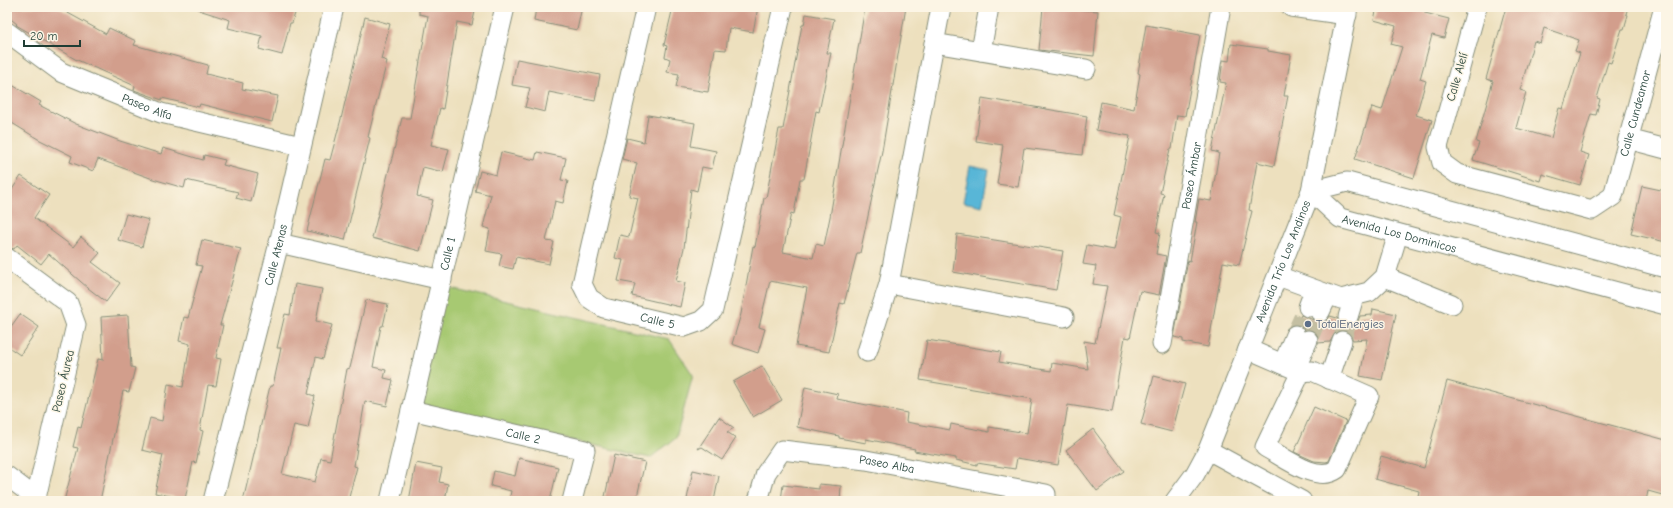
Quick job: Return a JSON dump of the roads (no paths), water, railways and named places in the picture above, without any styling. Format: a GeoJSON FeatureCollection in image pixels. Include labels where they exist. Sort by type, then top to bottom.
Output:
{"type":"FeatureCollection","features":[{"type":"Feature","properties":{"kind":"street","name":"Calle Atenas"},"geometry":{"type":"LineString","coordinates":[[213,501],[279,243],[334,7]]}},
{"type":"Feature","properties":{"kind":"street","name":"Calle 1"},"geometry":{"type":"LineString","coordinates":[[390,501],[505,7]]}},
{"type":"Feature","properties":{"kind":"street","name":"Calle 5"},"geometry":{"type":"LineString","coordinates":[[646,7],[582,284],[589,298],[604,308],[684,328],[701,321],[713,310],[783,7]]}},
{"type":"Feature","properties":{"kind":"street"},"geometry":{"type":"LineString","coordinates":[[868,352],[889,284],[941,7]]}},
{"type":"Feature","properties":{"kind":"street"},"geometry":{"type":"LineString","coordinates":[[981,51],[989,7]]}},
{"type":"Feature","properties":{"kind":"street","name":"Paseo Ámbar"},"geometry":{"type":"LineString","coordinates":[[1162,344],[1221,7]]}},
{"type":"Feature","properties":{"kind":"street"},"geometry":{"type":"LineString","coordinates":[[1291,7],[1347,11]]}},
{"type":"Feature","properties":{"kind":"street","name":"Calle Alelí"},"geometry":{"type":"LineString","coordinates":[[1477,7],[1438,147],[1442,163],[1457,174],[1592,210],[1613,196]]}},
{"type":"Feature","properties":{"kind":"street","name":"Calle Cundeamor"},"geometry":{"type":"LineString","coordinates":[[1613,196],[1664,7]]}},
{"type":"Feature","properties":{"kind":"street","name":"Avenida Trío Los Andinos"},"geometry":{"type":"LineString","coordinates":[[1175,501],[1195,474],[1208,450],[1311,191],[1347,11]]}},
{"type":"Feature","properties":{"kind":"street","name":"Paseo Alfa"},"geometry":{"type":"LineString","coordinates":[[7,32],[61,72],[161,113],[301,146]]}},
{"type":"Feature","properties":{"kind":"street"},"geometry":{"type":"LineString","coordinates":[[934,43],[1086,69]]}},
{"type":"Feature","properties":{"kind":"street"},"geometry":{"type":"LineString","coordinates":[[1628,139],[1666,149]]}},
{"type":"Feature","properties":{"kind":"street"},"geometry":{"type":"LineString","coordinates":[[1311,191],[1347,182],[1666,268]]}},
{"type":"Feature","properties":{"kind":"street","name":"Avenida Los Dominicos"},"geometry":{"type":"LineString","coordinates":[[1311,191],[1340,218],[1666,305]]}},
{"type":"Feature","properties":{"kind":"street"},"geometry":{"type":"LineString","coordinates":[[1278,276],[1318,301],[1341,300],[1369,292],[1385,277],[1398,234]]}},
{"type":"Feature","properties":{"kind":"street"},"geometry":{"type":"LineString","coordinates":[[279,243],[442,280]]}},
{"type":"Feature","properties":{"kind":"street","name":"Paseo Áurea"},"geometry":{"type":"LineString","coordinates":[[7,258],[68,303],[76,325],[36,498],[7,476]]}},
{"type":"Feature","properties":{"kind":"street"},"geometry":{"type":"LineString","coordinates":[[1385,277],[1452,304]]}},
{"type":"Feature","properties":{"kind":"street"},"geometry":{"type":"LineString","coordinates":[[889,284],[1064,317]]}},
{"type":"Feature","properties":{"kind":"street"},"geometry":{"type":"LineString","coordinates":[[1348,317],[1354,297]]}},
{"type":"Feature","properties":{"kind":"street"},"geometry":{"type":"LineString","coordinates":[[1248,349],[1293,369],[1312,371],[1369,396],[1338,469],[1331,474],[1320,475],[1309,471],[1265,447],[1293,369],[1302,338]]}},
{"type":"Feature","properties":{"kind":"street"},"geometry":{"type":"LineString","coordinates":[[1330,378],[1342,341]]}},
{"type":"Feature","properties":{"kind":"street","name":"Calle 2"},"geometry":{"type":"LineString","coordinates":[[411,410],[585,450],[572,501]]}},
{"type":"Feature","properties":{"kind":"street","name":"Paseo Alba"},"geometry":{"type":"LineString","coordinates":[[758,501],[766,474],[782,450],[866,460],[1044,498]]}},
{"type":"Feature","properties":{"kind":"street"},"geometry":{"type":"LineString","coordinates":[[1208,450],[1302,501]]}},
{"type":"Feature","properties":{"kind":"water"},"geometry":{"type":"Polygon","coordinates":[[[970,166],[989,170],[982,206],[963,202],[970,166]]]}},
{"type":"Feature","properties":{"kind":"tunnel"},"geometry":{"type":"LineString","coordinates":[[1295,335],[1308,307]]}},
{"type":"Feature","properties":{"kind":"tunnel"},"geometry":{"type":"LineString","coordinates":[[1308,340],[1320,312]]}},
{"type":"Feature","properties":{"kind":"tunnel"},"geometry":{"type":"LineString","coordinates":[[1342,341],[1348,317]]}},
{"type":"Feature","properties":{"kind":"place","name":"TotalEnergies"},"geometry":{"type":"Point","coordinates":[1308,324]}}]}
